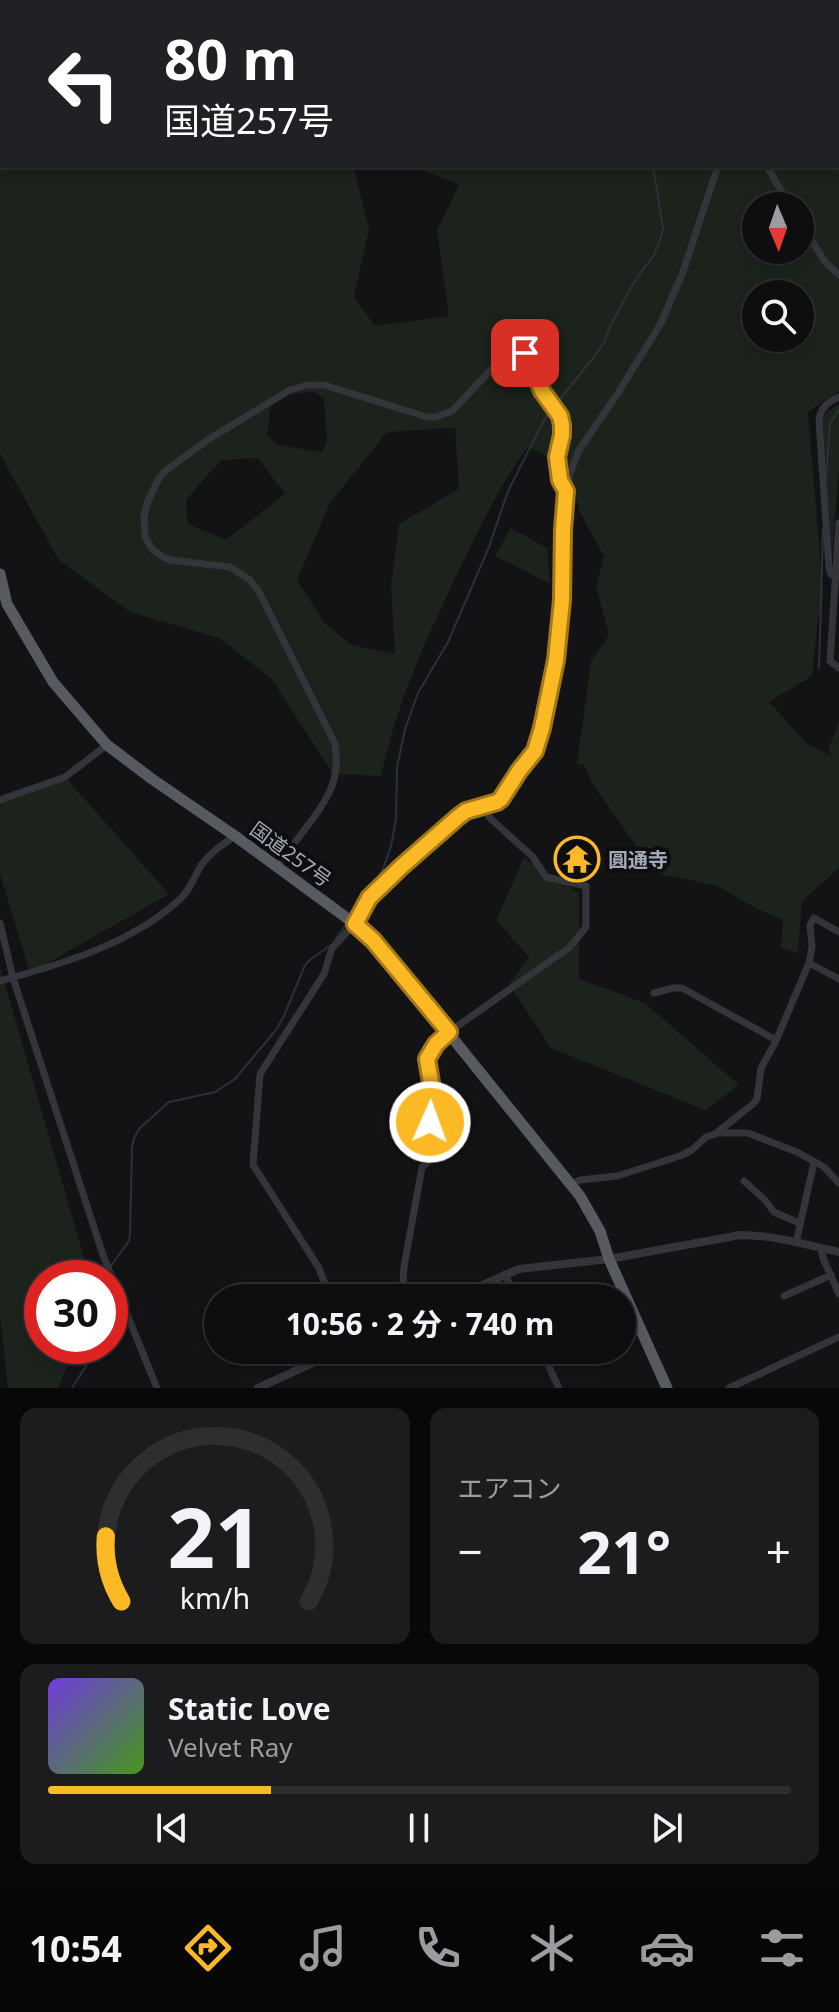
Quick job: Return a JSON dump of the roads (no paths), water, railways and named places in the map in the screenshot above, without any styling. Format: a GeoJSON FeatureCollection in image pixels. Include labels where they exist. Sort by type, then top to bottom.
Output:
{"type":"FeatureCollection","features":[{"type":"Feature","properties":{"kind":"highway","name":"国道257号"},"geometry":{"type":"LineString","coordinates":[[0,574],[7,604],[53,682],[107,745],[355,924],[373,940],[449,1032],[571,1184],[595,1221],[667,1388]]}},
{"type":"Feature","properties":{"kind":"street"},"geometry":{"type":"LineString","coordinates":[[325,1284],[319,1268],[253,1165],[260,1074],[324,974],[332,948],[355,924],[369,898],[461,814],[501,799],[535,751],[556,660],[569,476],[579,450],[661,323],[683,272],[717,168]]}},
{"type":"Feature","properties":{"kind":"street"},"geometry":{"type":"LineString","coordinates":[[768,168],[782,192]]}},
{"type":"Feature","properties":{"kind":"street"},"geometry":{"type":"LineString","coordinates":[[814,245],[826,263],[839,275]]}},
{"type":"Feature","properties":{"kind":"street"},"geometry":{"type":"LineString","coordinates":[[277,866],[329,797],[334,781],[335,744],[258,590],[250,580],[230,567],[163,557],[148,543],[144,516],[158,480],[171,466],[209,439],[290,390],[324,385],[427,417],[436,417],[452,411],[505,355],[520,352],[528,356],[542,391],[562,425],[557,463],[566,491]]}},
{"type":"Feature","properties":{"kind":"street"},"geometry":{"type":"LineString","coordinates":[[837,576],[831,574],[829,567],[819,415],[824,406],[839,397]]}},
{"type":"Feature","properties":{"kind":"street"},"geometry":{"type":"LineString","coordinates":[[839,525],[835,627],[830,661],[839,668]]}},
{"type":"Feature","properties":{"kind":"street"},"geometry":{"type":"LineString","coordinates":[[0,800],[65,777],[107,745]]}},
{"type":"Feature","properties":{"kind":"street"},"geometry":{"type":"LineString","coordinates":[[404,1284],[404,1267],[422,1167],[430,1160],[430,1122],[435,1106],[427,1059],[436,1044],[449,1032],[570,947],[586,927],[586,886],[546,877],[533,857],[481,807]]}},
{"type":"Feature","properties":{"kind":"street"},"geometry":{"type":"LineString","coordinates":[[0,981],[115,943],[146,925],[191,888],[201,866],[213,852],[235,836]]}},
{"type":"Feature","properties":{"kind":"street"},"geometry":{"type":"LineString","coordinates":[[715,1134],[757,1099],[759,1074],[809,963],[812,947],[810,925],[814,918],[839,932]]}},
{"type":"Feature","properties":{"kind":"street"},"geometry":{"type":"LineString","coordinates":[[0,923],[13,978],[105,1260]]}},
{"type":"Feature","properties":{"kind":"street"},"geometry":{"type":"LineString","coordinates":[[809,963],[839,979]]}},
{"type":"Feature","properties":{"kind":"street"},"geometry":{"type":"LineString","coordinates":[[654,993],[682,988],[776,1040]]}},
{"type":"Feature","properties":{"kind":"street"},"geometry":{"type":"LineString","coordinates":[[571,1184],[617,1176],[670,1160],[715,1134],[748,1133],[797,1152],[824,1167],[839,1183]]}},
{"type":"Feature","properties":{"kind":"street"},"geometry":{"type":"LineString","coordinates":[[796,1243],[814,1162]]}},
{"type":"Feature","properties":{"kind":"street"},"geometry":{"type":"LineString","coordinates":[[744,1181],[774,1212],[799,1223]]}},
{"type":"Feature","properties":{"kind":"street"},"geometry":{"type":"LineString","coordinates":[[483,1284],[527,1268],[609,1259],[740,1235],[839,1252]]}},
{"type":"Feature","properties":{"kind":"street"},"geometry":{"type":"LineString","coordinates":[[821,1248],[839,1294]]}},
{"type":"Feature","properties":{"kind":"street"},"geometry":{"type":"LineString","coordinates":[[505,1274],[510,1284]]}},
{"type":"Feature","properties":{"kind":"street"},"geometry":{"type":"LineString","coordinates":[[784,1296],[831,1275]]}},
{"type":"Feature","properties":{"kind":"street"},"geometry":{"type":"LineString","coordinates":[[128,1318],[157,1388]]}},
{"type":"Feature","properties":{"kind":"street"},"geometry":{"type":"LineString","coordinates":[[729,1388],[839,1337]]}},
{"type":"Feature","properties":{"kind":"street"},"geometry":{"type":"LineString","coordinates":[[258,1388],[310,1364]]}},
{"type":"Feature","properties":{"kind":"street"},"geometry":{"type":"LineString","coordinates":[[548,1364],[559,1388]]}},
{"type":"Feature","properties":{"kind":"waterway"},"geometry":{"type":"LineString","coordinates":[[556,404],[605,341],[636,279],[654,255],[663,228],[653,168]]}},
{"type":"Feature","properties":{"kind":"waterway"},"geometry":{"type":"LineString","coordinates":[[351,917],[365,893],[376,882],[391,846],[396,819],[397,767],[405,729],[418,693],[448,642],[489,547],[508,491],[552,409]]}},
{"type":"Feature","properties":{"kind":"waterway"},"geometry":{"type":"LineString","coordinates":[[826,479],[830,423],[839,410]]}},
{"type":"Feature","properties":{"kind":"waterway"},"geometry":{"type":"LineString","coordinates":[[819,668],[823,529]]}},
{"type":"Feature","properties":{"kind":"waterway"},"geometry":{"type":"LineString","coordinates":[[335,940],[348,922]]}},
{"type":"Feature","properties":{"kind":"waterway"},"geometry":{"type":"LineString","coordinates":[[115,1260],[129,1241],[132,1148],[140,1128],[169,1102],[215,1092],[235,1079],[276,1030],[305,965],[328,947]]}},
{"type":"Feature","properties":{"kind":"waterway"},"geometry":{"type":"LineString","coordinates":[[72,1388],[87,1364]]}},
{"type":"Feature","properties":{"kind":"place","name":"圓通寺"},"geometry":{"type":"Point","coordinates":[577,859]}}]}
